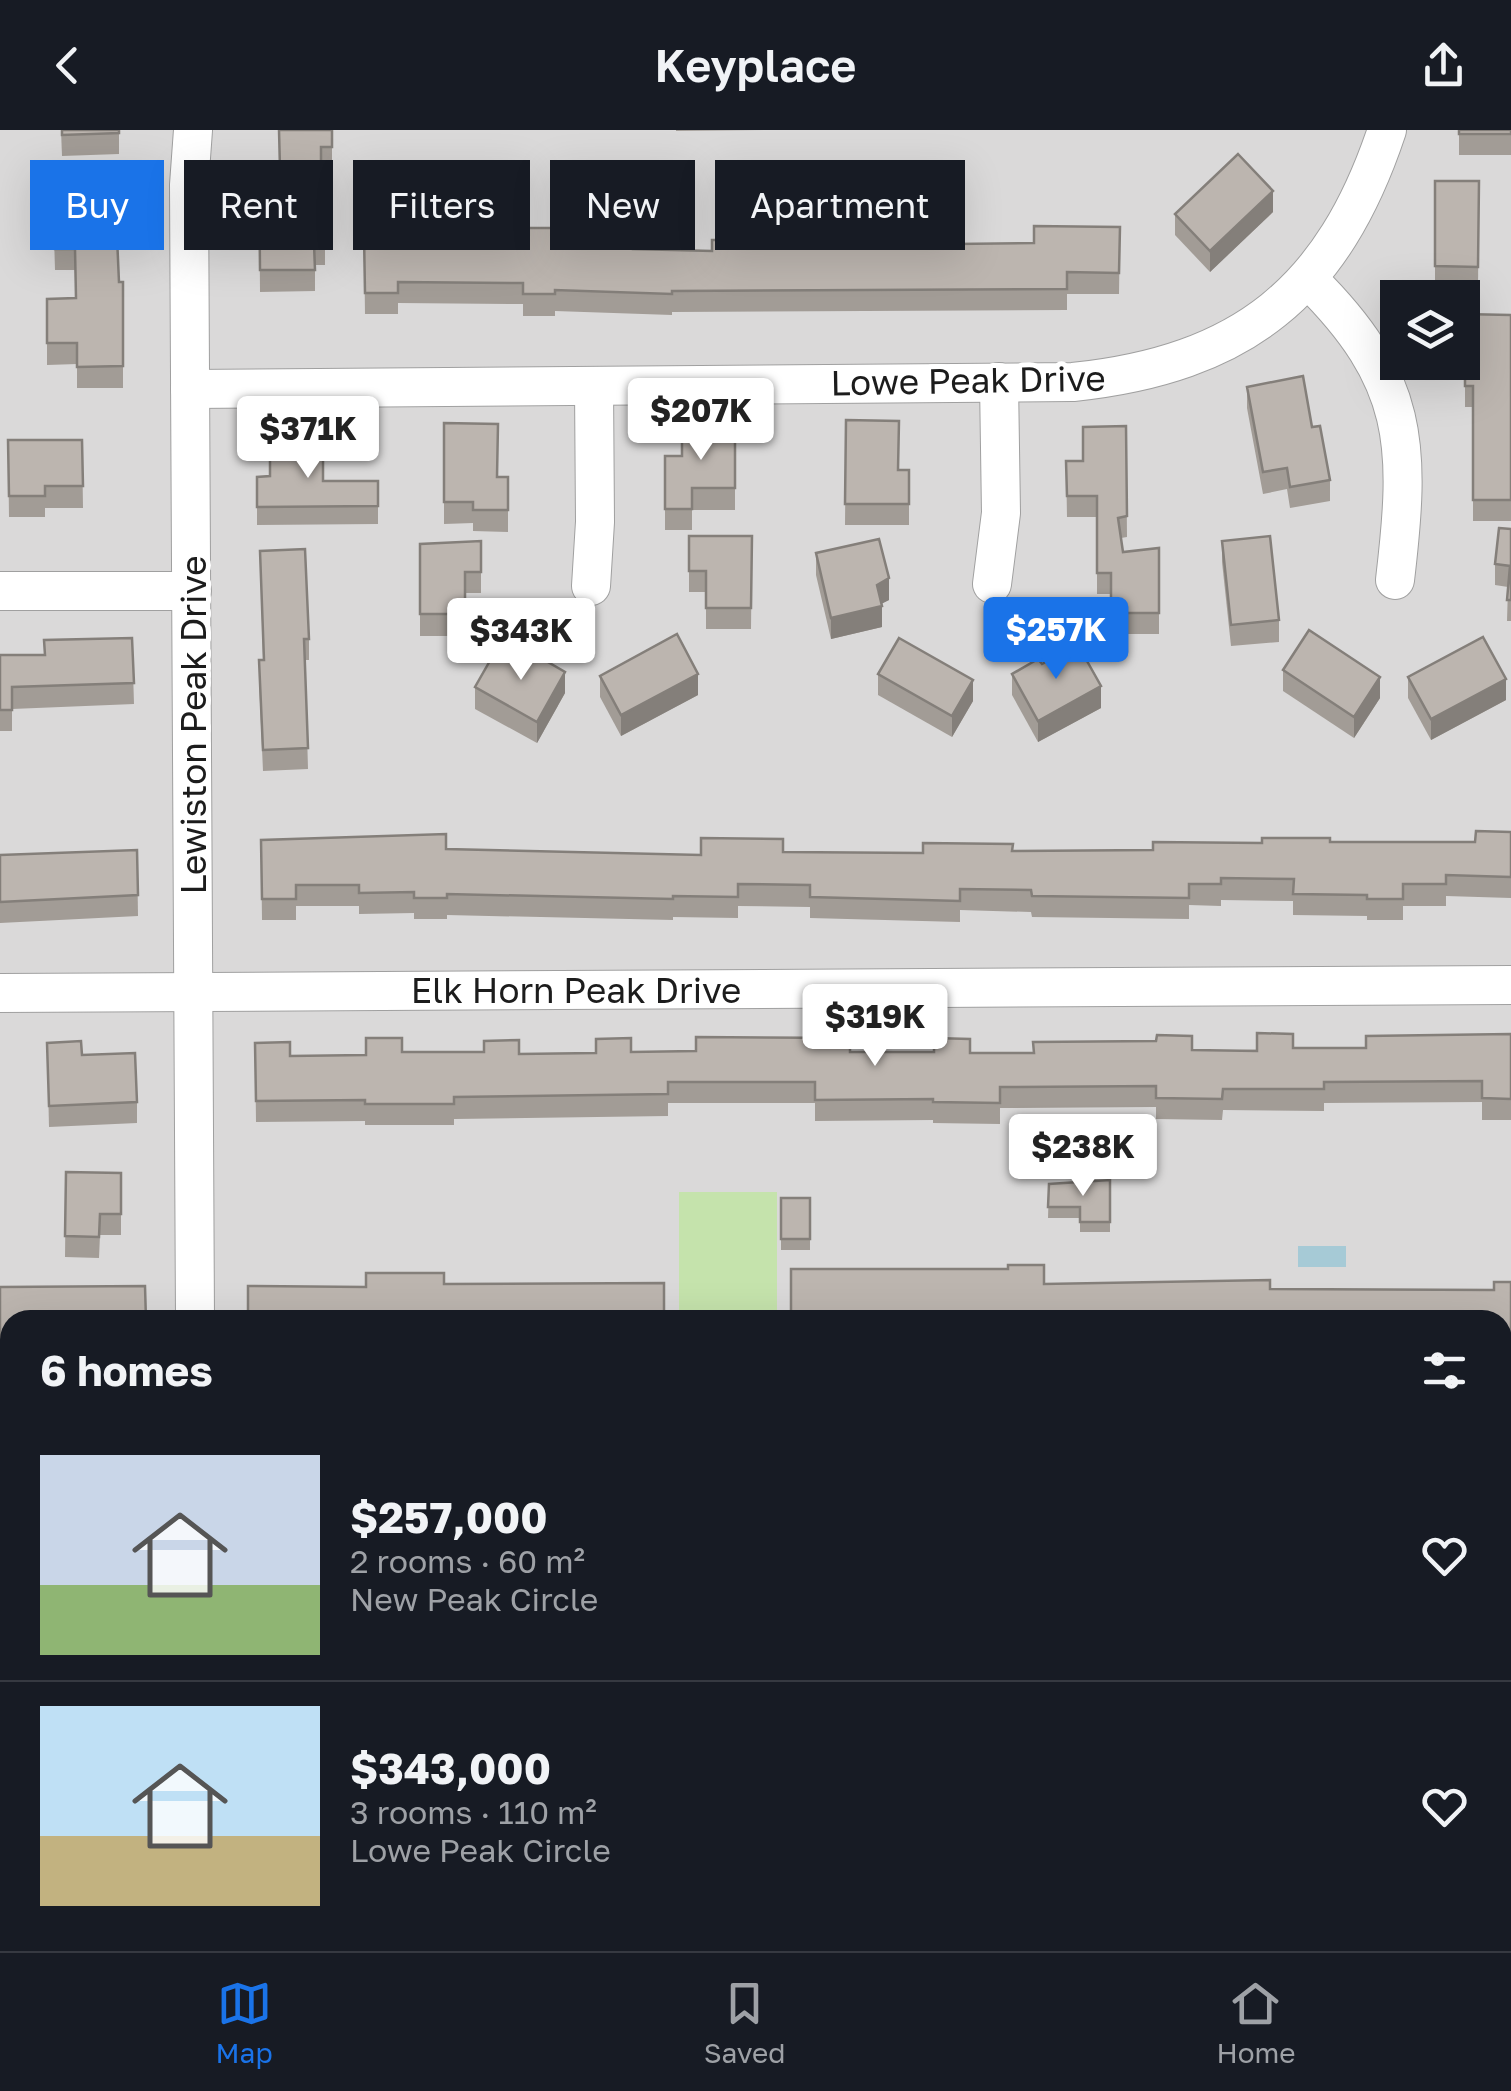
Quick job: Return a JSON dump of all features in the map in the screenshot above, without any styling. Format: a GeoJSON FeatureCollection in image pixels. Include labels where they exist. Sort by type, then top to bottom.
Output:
{"type":"FeatureCollection","features":[{"type":"Feature","properties":{"kind":"street","name":"Lewiston Peak Drive"},"geometry":{"type":"LineString","coordinates":[[193,130],[189,185],[195,1310]]}},
{"type":"Feature","properties":{"kind":"street","name":"Lowe Peak Drive"},"geometry":{"type":"LineString","coordinates":[[190,388],[1090,381],[1123,377],[1173,364],[1220,345],[1265,316],[1309,280],[1345,230],[1372,176],[1387,130]]}},
{"type":"Feature","properties":{"kind":"street"},"geometry":{"type":"LineString","coordinates":[[1309,280],[1356,331],[1382,371],[1398,417],[1403,483],[1395,580]]}},
{"type":"Feature","properties":{"kind":"street"},"geometry":{"type":"LineString","coordinates":[[992,584],[1000,513],[999,382]]}},
{"type":"Feature","properties":{"kind":"street"},"geometry":{"type":"LineString","coordinates":[[592,586],[594,386]]}},
{"type":"Feature","properties":{"kind":"street"},"geometry":{"type":"LineString","coordinates":[[0,590],[192,591]]}},
{"type":"Feature","properties":{"kind":"street","name":"Elk Horn Peak Drive"},"geometry":{"type":"LineString","coordinates":[[0,993],[1511,985]]}},
{"type":"Feature","properties":{"kind":"shaded area"},"geometry":{"type":"Polygon","coordinates":[[[0,130],[1511,130],[1511,1310],[0,1310],[0,130]]]}},
{"type":"Feature","properties":{"kind":"green space"},"geometry":{"type":"Polygon","coordinates":[[[679,1192],[777,1192],[777,1310],[679,1310],[679,1192]]]}},
{"type":"Feature","properties":{"kind":"water"},"geometry":{"type":"Polygon","coordinates":[[[1298,1246],[1346,1246],[1346,1267],[1298,1267],[1298,1246]]]}},
{"type":"Feature","properties":{"kind":"building"},"geometry":{"type":"Polygon","coordinates":[[[62,130],[119,130],[119,133],[62,135],[62,130]]]}},
{"type":"Feature","properties":{"kind":"building"},"geometry":{"type":"Polygon","coordinates":[[[279,130],[332,130],[332,147],[321,147],[321,160],[280,160],[279,130]]]}},
{"type":"Feature","properties":{"kind":"building"},"geometry":{"type":"Polygon","coordinates":[[[1459,130],[1511,130],[1511,134],[1459,134],[1459,130]]]}},
{"type":"Feature","properties":{"kind":"building"},"geometry":{"type":"Polygon","coordinates":[[[1238,154],[1273,191],[1210,251],[1175,214],[1238,154]]]}},
{"type":"Feature","properties":{"kind":"building"},"geometry":{"type":"Polygon","coordinates":[[[1435,181],[1479,181],[1478,267],[1435,266],[1435,181]]]}},
{"type":"Feature","properties":{"kind":"building"},"geometry":{"type":"Polygon","coordinates":[[[1034,226],[1120,227],[1119,273],[1067,272],[1067,289],[672,294],[555,290],[555,294],[523,294],[523,283],[398,282],[398,293],[365,293],[364,250],[530,250],[530,228],[550,228],[550,250],[712,251],[712,240],[715,250],[965,250],[965,244],[1034,243],[1034,226]]]}},
{"type":"Feature","properties":{"kind":"building"},"geometry":{"type":"Polygon","coordinates":[[[75,250],[118,250],[119,282],[123,282],[123,366],[77,367],[77,343],[47,343],[47,299],[76,298],[75,250]]]}},
{"type":"Feature","properties":{"kind":"building"},"geometry":{"type":"Polygon","coordinates":[[[260,250],[314,250],[315,270],[260,270],[260,250]]]}},
{"type":"Feature","properties":{"kind":"building"},"geometry":{"type":"Polygon","coordinates":[[[1480,314],[1511,315],[1511,500],[1473,500],[1473,386],[1465,386],[1465,380],[1480,380],[1480,314]]]}},
{"type":"Feature","properties":{"kind":"building"},"geometry":{"type":"Polygon","coordinates":[[[1303,376],[1312,427],[1320,426],[1330,480],[1290,487],[1287,468],[1263,472],[1247,387],[1303,376]]]}},
{"type":"Feature","properties":{"kind":"building"},"geometry":{"type":"Polygon","coordinates":[[[846,420],[899,421],[898,470],[909,470],[909,504],[845,504],[846,420]]]}},
{"type":"Feature","properties":{"kind":"building"},"geometry":{"type":"Polygon","coordinates":[[[444,423],[498,424],[497,477],[508,477],[508,510],[473,510],[473,502],[444,502],[444,423]]]}},
{"type":"Feature","properties":{"kind":"building"},"geometry":{"type":"Polygon","coordinates":[[[682,423],[735,423],[735,488],[692,488],[692,509],[665,509],[665,456],[682,456],[682,423]]]}},
{"type":"Feature","properties":{"kind":"building"},"geometry":{"type":"Polygon","coordinates":[[[1126,426],[1127,516],[1118,518],[1123,552],[1159,548],[1159,613],[1111,613],[1111,573],[1097,573],[1097,496],[1067,496],[1066,461],[1083,461],[1083,427],[1126,426]]]}},
{"type":"Feature","properties":{"kind":"building"},"geometry":{"type":"Polygon","coordinates":[[[8,440],[82,440],[83,486],[45,486],[45,496],[9,496],[8,440]]]}},
{"type":"Feature","properties":{"kind":"building"},"geometry":{"type":"Polygon","coordinates":[[[270,443],[323,443],[323,481],[378,481],[378,506],[257,507],[257,477],[270,476],[270,443]]]}},
{"type":"Feature","properties":{"kind":"building"},"geometry":{"type":"Polygon","coordinates":[[[1499,528],[1511,529],[1511,600],[1507,600],[1510,566],[1495,564],[1499,528]]]}},
{"type":"Feature","properties":{"kind":"building"},"geometry":{"type":"Polygon","coordinates":[[[689,536],[752,536],[751,608],[706,608],[706,571],[689,571],[689,536]]]}},
{"type":"Feature","properties":{"kind":"building"},"geometry":{"type":"Polygon","coordinates":[[[1270,536],[1279,620],[1231,625],[1222,541],[1270,536]]]}},
{"type":"Feature","properties":{"kind":"building"},"geometry":{"type":"Polygon","coordinates":[[[879,539],[889,578],[877,585],[882,606],[831,618],[816,553],[879,539]]]}},
{"type":"Feature","properties":{"kind":"building"},"geometry":{"type":"Polygon","coordinates":[[[481,541],[481,572],[465,572],[465,614],[420,614],[420,544],[481,541]]]}},
{"type":"Feature","properties":{"kind":"building"},"geometry":{"type":"Polygon","coordinates":[[[305,549],[308,748],[263,750],[260,551],[305,549]]]}},
{"type":"Feature","properties":{"kind":"building"},"geometry":{"type":"Polygon","coordinates":[[[1309,630],[1380,677],[1354,717],[1283,670],[1309,630]]]}},
{"type":"Feature","properties":{"kind":"building"},"geometry":{"type":"Polygon","coordinates":[[[677,634],[698,674],[621,715],[600,676],[677,634]]]}},
{"type":"Feature","properties":{"kind":"building"},"geometry":{"type":"Polygon","coordinates":[[[1483,637],[1506,679],[1431,719],[1408,677],[1483,637]]]}},
{"type":"Feature","properties":{"kind":"building"},"geometry":{"type":"Polygon","coordinates":[[[132,638],[134,683],[12,687],[12,710],[0,710],[0,655],[45,655],[44,640],[132,638]]]}},
{"type":"Feature","properties":{"kind":"building"},"geometry":{"type":"Polygon","coordinates":[[[899,638],[973,680],[952,716],[878,674],[899,638]]]}},
{"type":"Feature","properties":{"kind":"building"},"geometry":{"type":"Polygon","coordinates":[[[1078,645],[1101,686],[1038,721],[1012,674],[1038,659],[1042,664],[1078,645]]]}},
{"type":"Feature","properties":{"kind":"building"},"geometry":{"type":"Polygon","coordinates":[[[495,652],[505,652],[528,665],[534,654],[565,672],[537,722],[475,687],[495,652]]]}},
{"type":"Feature","properties":{"kind":"building"},"geometry":{"type":"Polygon","coordinates":[[[1476,831],[1511,832],[1511,877],[1446,875],[1446,884],[1403,884],[1403,899],[1293,894],[1294,879],[1221,878],[1221,884],[1189,884],[1189,898],[1032,896],[1031,890],[960,889],[960,901],[810,897],[810,885],[738,884],[738,897],[447,894],[447,898],[414,898],[414,892],[359,893],[359,885],[296,885],[296,899],[262,899],[261,840],[446,834],[446,849],[701,855],[701,838],[783,839],[783,852],[923,853],[923,843],[1013,844],[1012,851],[1153,850],[1153,842],[1262,843],[1262,838],[1475,842],[1476,831]]]}},
{"type":"Feature","properties":{"kind":"building"},"geometry":{"type":"Polygon","coordinates":[[[137,850],[138,895],[0,902],[0,855],[137,850]]]}},
{"type":"Feature","properties":{"kind":"building"},"geometry":{"type":"Polygon","coordinates":[[[1257,1033],[1293,1034],[1293,1048],[1366,1048],[1366,1036],[1511,1034],[1511,1099],[1482,1098],[1482,1081],[1324,1082],[1324,1089],[1223,1089],[1222,1099],[1156,1098],[1156,1086],[1000,1087],[1000,1103],[815,1100],[815,1082],[668,1082],[668,1094],[454,1097],[454,1104],[256,1101],[255,1043],[290,1042],[290,1056],[366,1055],[366,1038],[402,1038],[402,1052],[484,1052],[484,1041],[519,1040],[519,1054],[596,1053],[596,1039],[631,1038],[631,1052],[696,1051],[696,1037],[850,1038],[850,1052],[934,1052],[934,1038],[970,1039],[970,1053],[1034,1053],[1033,1042],[1156,1041],[1157,1035],[1192,1036],[1192,1050],[1257,1051],[1257,1033]]]}},
{"type":"Feature","properties":{"kind":"building"},"geometry":{"type":"Polygon","coordinates":[[[81,1041],[82,1055],[135,1053],[137,1102],[49,1106],[47,1043],[81,1041]]]}},
{"type":"Feature","properties":{"kind":"building"},"geometry":{"type":"Polygon","coordinates":[[[66,1172],[121,1173],[121,1214],[100,1214],[99,1237],[65,1236],[66,1172]]]}},
{"type":"Feature","properties":{"kind":"building"},"geometry":{"type":"Polygon","coordinates":[[[1110,1180],[1110,1222],[1080,1222],[1080,1207],[1048,1207],[1049,1184],[1110,1180]]]}},
{"type":"Feature","properties":{"kind":"building"},"geometry":{"type":"Polygon","coordinates":[[[781,1198],[810,1198],[810,1239],[781,1239],[781,1198]]]}},
{"type":"Feature","properties":{"kind":"building"},"geometry":{"type":"Polygon","coordinates":[[[1008,1265],[1044,1265],[1044,1284],[1270,1280],[1270,1289],[1494,1290],[1494,1282],[1511,1282],[1511,1310],[791,1310],[791,1269],[1008,1269],[1008,1265]]]}},
{"type":"Feature","properties":{"kind":"building"},"geometry":{"type":"Polygon","coordinates":[[[366,1273],[444,1273],[444,1284],[664,1283],[664,1310],[248,1310],[248,1286],[366,1287],[366,1273]]]}},
{"type":"Feature","properties":{"kind":"building"},"geometry":{"type":"Polygon","coordinates":[[[145,1286],[146,1310],[0,1310],[0,1287],[145,1286]]]}}]}
